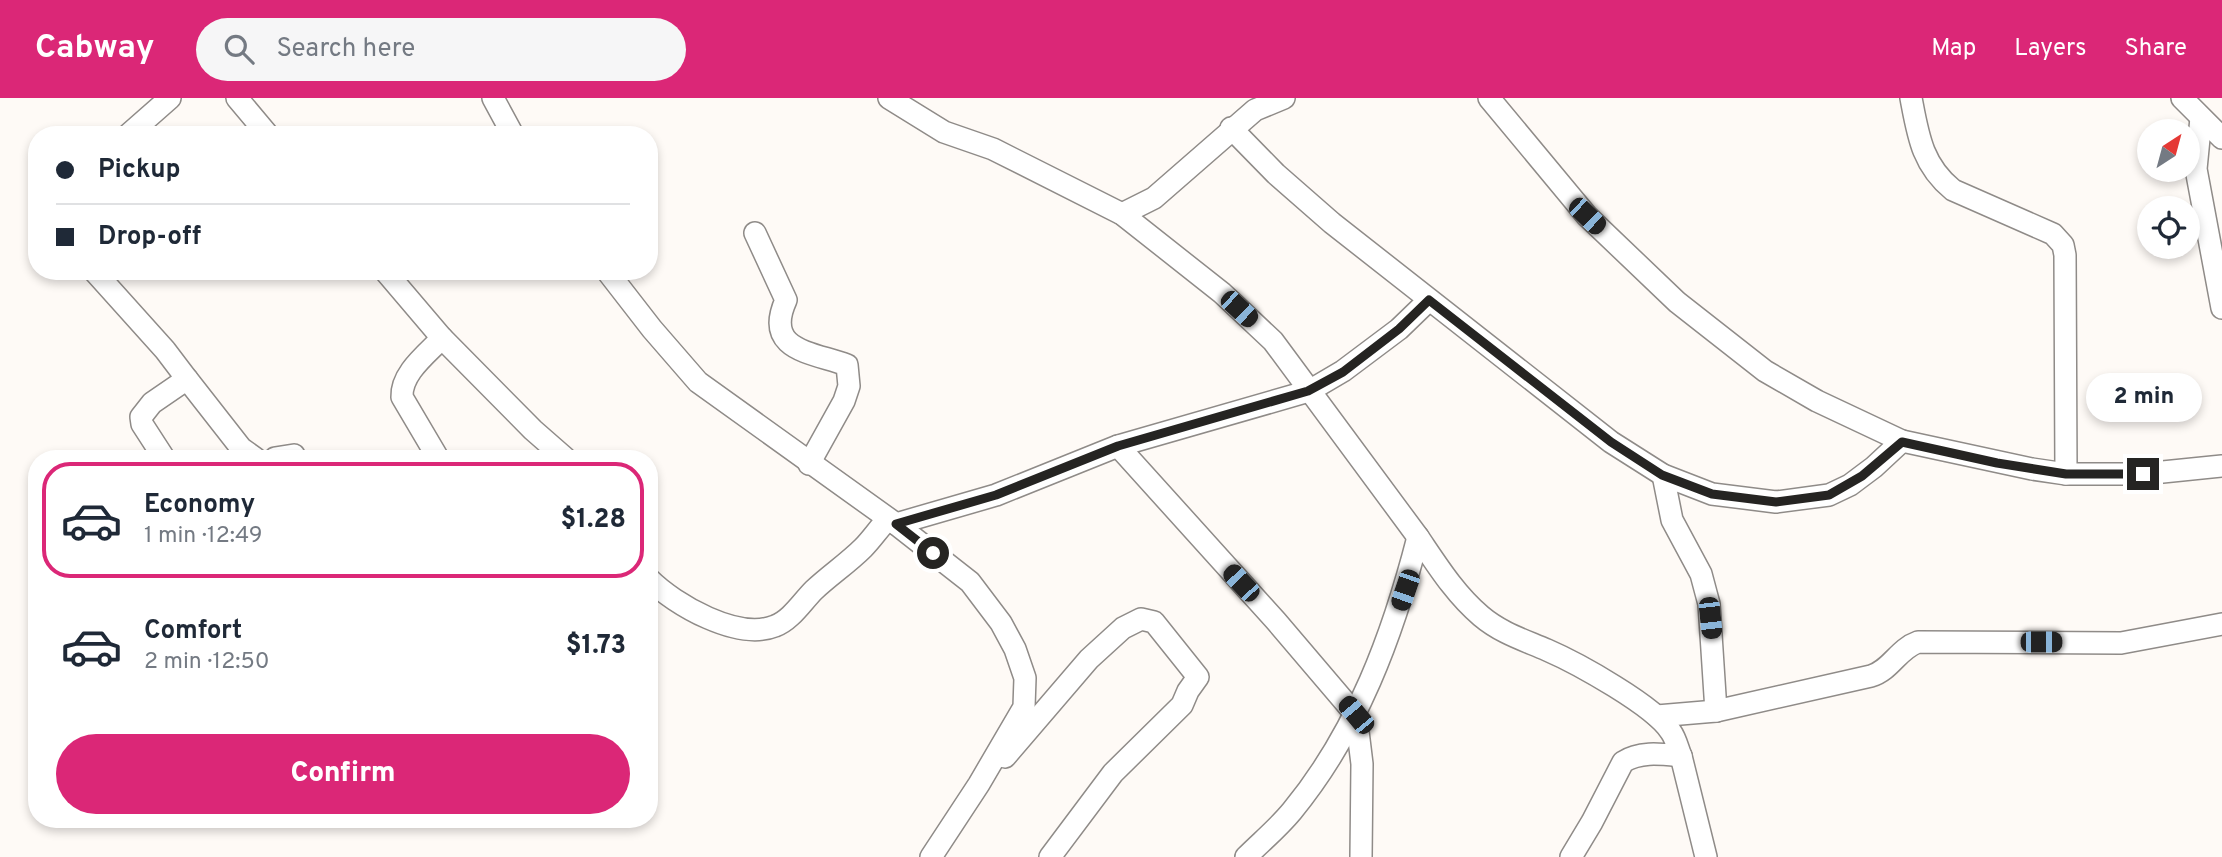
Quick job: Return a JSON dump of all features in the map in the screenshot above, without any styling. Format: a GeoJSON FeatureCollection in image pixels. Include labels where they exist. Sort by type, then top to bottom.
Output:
{"type":"FeatureCollection","features":[{"type":"Feature","properties":{"kind":"street"},"geometry":{"type":"LineString","coordinates":[[138,126],[170,98]]}},
{"type":"Feature","properties":{"kind":"street"},"geometry":{"type":"LineString","coordinates":[[237,98],[260,126]]}},
{"type":"Feature","properties":{"kind":"street"},"geometry":{"type":"LineString","coordinates":[[493,98],[508,126]]}},
{"type":"Feature","properties":{"kind":"street"},"geometry":{"type":"LineString","coordinates":[[889,98],[944,132],[993,149],[1122,214],[1222,293],[1273,341],[1462,597],[1482,616],[1511,636],[1581,666],[1657,716],[1672,732],[1681,757],[1706,857]]}},
{"type":"Feature","properties":{"kind":"street"},"geometry":{"type":"LineString","coordinates":[[1122,214],[1154,198],[1231,128],[1255,110],[1284,98]]}},
{"type":"Feature","properties":{"kind":"street"},"geometry":{"type":"LineString","coordinates":[[1489,98],[1587,216],[1676,302],[1765,371],[1817,401],[1902,442],[1997,463],[2066,474],[2143,474],[2222,466]]}},
{"type":"Feature","properties":{"kind":"street"},"geometry":{"type":"LineString","coordinates":[[1911,98],[1920,141],[1933,170],[1942,181],[1953,190],[2053,234],[2063,245],[2066,280],[2066,474]]}},
{"type":"Feature","properties":{"kind":"street"},"geometry":{"type":"LineString","coordinates":[[2182,98],[2215,128],[2196,169],[2222,308]]}},
{"type":"Feature","properties":{"kind":"street"},"geometry":{"type":"LineString","coordinates":[[1231,128],[1276,174],[1332,223],[1611,442],[1662,475],[1712,494],[1776,502],[1829,495],[1850,485],[1902,442]]}},
{"type":"Feature","properties":{"kind":"street"},"geometry":{"type":"LineString","coordinates":[[755,233],[786,300],[779,324],[781,333],[797,349],[847,365],[849,386],[842,407],[809,464]]}},
{"type":"Feature","properties":{"kind":"street"},"geometry":{"type":"LineString","coordinates":[[102,280],[165,350],[242,450]]}},
{"type":"Feature","properties":{"kind":"street"},"geometry":{"type":"LineString","coordinates":[[393,280],[442,338],[556,450]]}},
{"type":"Feature","properties":{"kind":"street"},"geometry":{"type":"LineString","coordinates":[[613,280],[677,361],[698,382],[892,522],[970,582],[1001,623],[1015,649],[1025,678],[1024,707],[979,784],[931,857]]}},
{"type":"Feature","properties":{"kind":"street"},"geometry":{"type":"LineString","coordinates":[[658,587],[669,597],[727,626],[746,631],[766,629],[786,621],[827,578],[892,522],[996,495],[1118,446],[1308,391],[1343,372],[1399,329],[1429,300]]}},
{"type":"Feature","properties":{"kind":"street"},"geometry":{"type":"LineString","coordinates":[[433,450],[405,403],[402,388],[407,376],[442,338]]}},
{"type":"Feature","properties":{"kind":"street"},"geometry":{"type":"LineString","coordinates":[[159,450],[142,424],[141,417],[152,403],[187,379]]}},
{"type":"Feature","properties":{"kind":"street"},"geometry":{"type":"LineString","coordinates":[[1118,446],[1276,621],[1356,715],[1362,764],[1361,857]]}},
{"type":"Feature","properties":{"kind":"street"},"geometry":{"type":"LineString","coordinates":[[1662,475],[1672,520],[1701,574],[1709,604],[1716,711]]}},
{"type":"Feature","properties":{"kind":"street"},"geometry":{"type":"LineString","coordinates":[[1246,857],[1290,813],[1321,773],[1356,715],[1405,590],[1418,537]]}},
{"type":"Feature","properties":{"kind":"street"},"geometry":{"type":"LineString","coordinates":[[979,784],[1027,734],[1089,659],[1108,641],[1123,628],[1142,620],[1154,622],[1198,677],[1182,705],[1113,773],[1050,857]]}},
{"type":"Feature","properties":{"kind":"street"},"geometry":{"type":"LineString","coordinates":[[1657,716],[1716,711],[1879,674],[1908,645],[1918,642],[2121,643],[2222,624]]}},
{"type":"Feature","properties":{"kind":"street"},"geometry":{"type":"LineString","coordinates":[[1571,857],[1623,762],[1632,756],[1661,753],[1681,757]]}},
{"type":"Feature","properties":{"kind":"route"},"geometry":{"type":"LineString","coordinates":[[933,553],[896,524],[996,495],[1118,446],[1308,391],[1343,372],[1399,329],[1429,300],[1611,442],[1662,475],[1712,494],[1776,502],[1829,495],[1850,485],[1902,442],[2032,470],[2066,474],[2143,474]]}}]}
